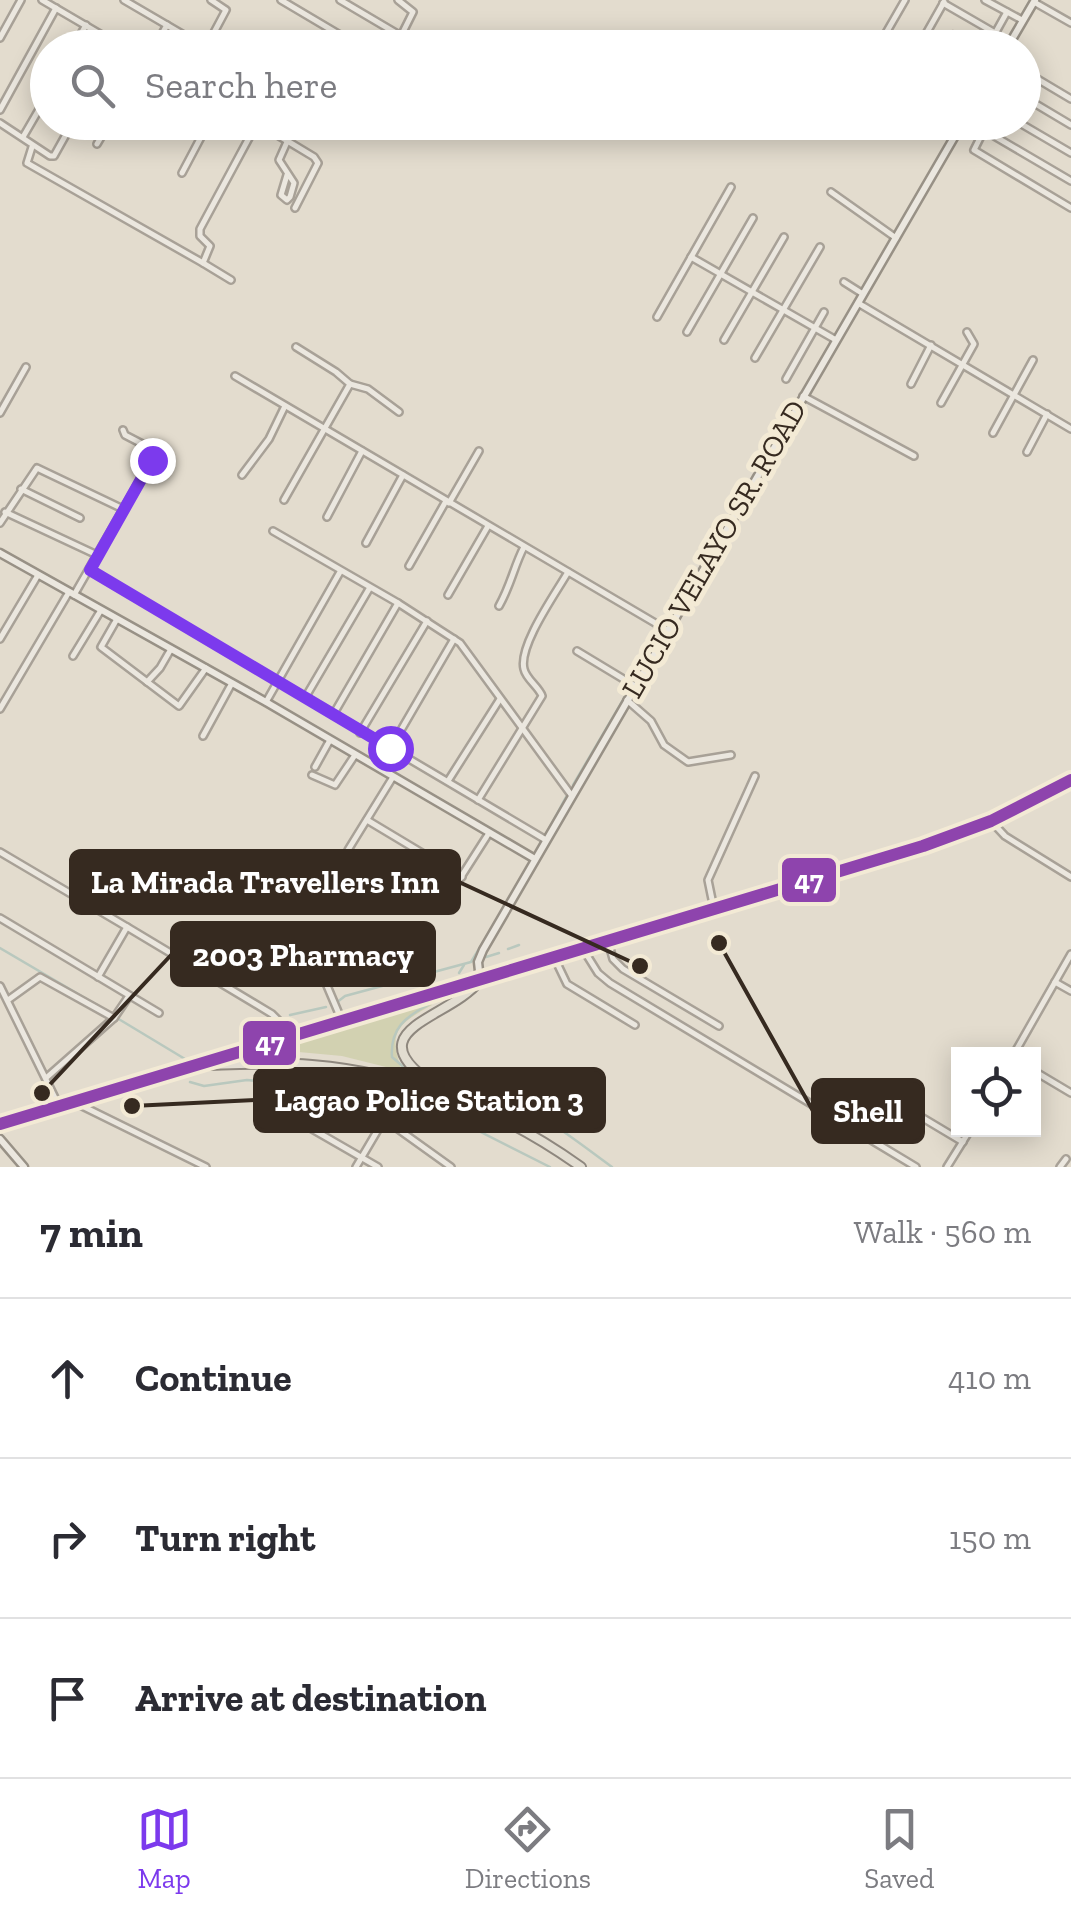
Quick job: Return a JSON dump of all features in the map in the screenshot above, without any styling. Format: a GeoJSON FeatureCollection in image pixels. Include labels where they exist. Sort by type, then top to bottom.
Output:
{"type":"FeatureCollection","features":[{"type":"Feature","properties":{"kind":"main road"},"geometry":{"type":"LineString","coordinates":[[1018,30],[1034,1]]}},
{"type":"Feature","properties":{"kind":"main road","name":"LUCIO VELAYO SR. ROAD"},"geometry":{"type":"LineString","coordinates":[[480,980],[480,957],[535,859],[953,140]]}},
{"type":"Feature","properties":{"kind":"main road"},"geometry":{"type":"LineString","coordinates":[[3,555],[535,859]]}},
{"type":"Feature","properties":{"kind":"main road"},"geometry":{"type":"LineString","coordinates":[[0,1124],[923,846],[991,820],[1071,780]]}},
{"type":"Feature","properties":{"kind":"main road"},"geometry":{"type":"LineString","coordinates":[[457,1098],[422,1077],[410,1064],[404,1049],[405,1038],[412,1026],[467,994],[480,980]]}},
{"type":"Feature","properties":{"kind":"main road"},"geometry":{"type":"LineString","coordinates":[[195,1065],[306,1064],[354,1070],[406,1083],[457,1098],[511,1121],[581,1167]]}},
{"type":"Feature","properties":{"kind":"main road"},"geometry":{"type":"LineString","coordinates":[[0,1139],[24,1167]]}},
{"type":"Feature","properties":{"kind":"street"},"geometry":{"type":"LineString","coordinates":[[0,38],[21,0]]}},
{"type":"Feature","properties":{"kind":"street"},"geometry":{"type":"LineString","coordinates":[[42,0],[92,30]]}},
{"type":"Feature","properties":{"kind":"street"},"geometry":{"type":"LineString","coordinates":[[124,0],[176,30]]}},
{"type":"Feature","properties":{"kind":"street"},"geometry":{"type":"LineString","coordinates":[[211,0],[226,10],[215,30]]}},
{"type":"Feature","properties":{"kind":"street"},"geometry":{"type":"LineString","coordinates":[[280,0],[331,30]]}},
{"type":"Feature","properties":{"kind":"street"},"geometry":{"type":"LineString","coordinates":[[340,0],[391,30]]}},
{"type":"Feature","properties":{"kind":"street"},"geometry":{"type":"LineString","coordinates":[[398,0],[413,12],[404,30]]}},
{"type":"Feature","properties":{"kind":"street"},"geometry":{"type":"LineString","coordinates":[[888,30],[905,0]]}},
{"type":"Feature","properties":{"kind":"street"},"geometry":{"type":"LineString","coordinates":[[985,0],[1023,21]]}},
{"type":"Feature","properties":{"kind":"street"},"geometry":{"type":"LineString","coordinates":[[1034,1],[1071,23]]}},
{"type":"Feature","properties":{"kind":"street"},"geometry":{"type":"LineString","coordinates":[[928,30],[944,2],[991,30]]}},
{"type":"Feature","properties":{"kind":"street"},"geometry":{"type":"LineString","coordinates":[[44,30],[56,8]]}},
{"type":"Feature","properties":{"kind":"street"},"geometry":{"type":"LineString","coordinates":[[998,30],[1007,12]]}},
{"type":"Feature","properties":{"kind":"street"},"geometry":{"type":"LineString","coordinates":[[164,30],[167,25]]}},
{"type":"Feature","properties":{"kind":"street"},"geometry":{"type":"LineString","coordinates":[[84,30],[86,26]]}},
{"type":"Feature","properties":{"kind":"street"},"geometry":{"type":"LineString","coordinates":[[0,110],[30,55]]}},
{"type":"Feature","properties":{"kind":"street"},"geometry":{"type":"LineString","coordinates":[[1041,81],[1071,99]]}},
{"type":"Feature","properties":{"kind":"street"},"geometry":{"type":"LineString","coordinates":[[1041,107],[1071,125]]}},
{"type":"Feature","properties":{"kind":"street"},"geometry":{"type":"LineString","coordinates":[[0,123],[32,143],[27,162],[230,280]]}},
{"type":"Feature","properties":{"kind":"street"},"geometry":{"type":"LineString","coordinates":[[23,138],[30,126]]}},
{"type":"Feature","properties":{"kind":"street"},"geometry":{"type":"LineString","coordinates":[[1041,135],[1071,153]]}},
{"type":"Feature","properties":{"kind":"street"},"geometry":{"type":"LineString","coordinates":[[32,147],[54,156],[63,140]]}},
{"type":"Feature","properties":{"kind":"street"},"geometry":{"type":"LineString","coordinates":[[98,144],[100,140]]}},
{"type":"Feature","properties":{"kind":"street"},"geometry":{"type":"LineString","coordinates":[[182,173],[199,140]]}},
{"type":"Feature","properties":{"kind":"street"},"geometry":{"type":"LineString","coordinates":[[203,263],[210,246],[200,236],[200,228],[247,140]]}},
{"type":"Feature","properties":{"kind":"street"},"geometry":{"type":"LineString","coordinates":[[287,175],[279,160],[288,140],[318,163],[296,208]]}},
{"type":"Feature","properties":{"kind":"street"},"geometry":{"type":"LineString","coordinates":[[979,140],[974,150],[1071,208]]}},
{"type":"Feature","properties":{"kind":"street"},"geometry":{"type":"LineString","coordinates":[[1001,140],[1071,182]]}},
{"type":"Feature","properties":{"kind":"street"},"geometry":{"type":"LineString","coordinates":[[656,317],[731,187]]}},
{"type":"Feature","properties":{"kind":"street"},"geometry":{"type":"LineString","coordinates":[[830,192],[896,238]]}},
{"type":"Feature","properties":{"kind":"street"},"geometry":{"type":"LineString","coordinates":[[687,332],[753,218]]}},
{"type":"Feature","properties":{"kind":"street"},"geometry":{"type":"LineString","coordinates":[[724,340],[784,238]]}},
{"type":"Feature","properties":{"kind":"street"},"geometry":{"type":"LineString","coordinates":[[755,358],[820,248]]}},
{"type":"Feature","properties":{"kind":"street"},"geometry":{"type":"LineString","coordinates":[[691,257],[836,340]]}},
{"type":"Feature","properties":{"kind":"street"},"geometry":{"type":"LineString","coordinates":[[844,282],[863,294]]}},
{"type":"Feature","properties":{"kind":"street"},"geometry":{"type":"LineString","coordinates":[[858,302],[1071,429]]}},
{"type":"Feature","properties":{"kind":"street"},"geometry":{"type":"LineString","coordinates":[[786,380],[824,312]]}},
{"type":"Feature","properties":{"kind":"street"},"geometry":{"type":"LineString","coordinates":[[941,403],[974,344],[967,332]]}},
{"type":"Feature","properties":{"kind":"street"},"geometry":{"type":"LineString","coordinates":[[911,384],[932,344]]}},
{"type":"Feature","properties":{"kind":"street"},"geometry":{"type":"LineString","coordinates":[[296,347],[399,412]]}},
{"type":"Feature","properties":{"kind":"street"},"geometry":{"type":"LineString","coordinates":[[992,433],[1033,360]]}},
{"type":"Feature","properties":{"kind":"street"},"geometry":{"type":"LineString","coordinates":[[0,414],[26,366]]}},
{"type":"Feature","properties":{"kind":"street"},"geometry":{"type":"LineString","coordinates":[[235,376],[667,630]]}},
{"type":"Feature","properties":{"kind":"street"},"geometry":{"type":"LineString","coordinates":[[284,500],[350,384]]}},
{"type":"Feature","properties":{"kind":"street"},"geometry":{"type":"LineString","coordinates":[[803,396],[914,456]]}},
{"type":"Feature","properties":{"kind":"street"},"geometry":{"type":"LineString","coordinates":[[242,475],[269,439],[286,406]]}},
{"type":"Feature","properties":{"kind":"street"},"geometry":{"type":"LineString","coordinates":[[1027,452],[1047,414]]}},
{"type":"Feature","properties":{"kind":"street"},"geometry":{"type":"LineString","coordinates":[[0,709],[90,570],[155,454],[122,430]]}},
{"type":"Feature","properties":{"kind":"street"},"geometry":{"type":"LineString","coordinates":[[327,516],[362,451]]}},
{"type":"Feature","properties":{"kind":"street"},"geometry":{"type":"LineString","coordinates":[[409,566],[478,451]]}},
{"type":"Feature","properties":{"kind":"street"},"geometry":{"type":"LineString","coordinates":[[0,522],[36,468],[123,510]]}},
{"type":"Feature","properties":{"kind":"street"},"geometry":{"type":"LineString","coordinates":[[366,543],[403,476]]}},
{"type":"Feature","properties":{"kind":"street"},"geometry":{"type":"LineString","coordinates":[[21,490],[80,518]]}},
{"type":"Feature","properties":{"kind":"street"},"geometry":{"type":"LineString","coordinates":[[5,512],[97,556]]}},
{"type":"Feature","properties":{"kind":"street"},"geometry":{"type":"LineString","coordinates":[[448,596],[488,526]]}},
{"type":"Feature","properties":{"kind":"street"},"geometry":{"type":"LineString","coordinates":[[273,531],[454,639],[572,796]]}},
{"type":"Feature","properties":{"kind":"street"},"geometry":{"type":"LineString","coordinates":[[499,606],[515,576],[524,546]]}},
{"type":"Feature","properties":{"kind":"street"},"geometry":{"type":"LineString","coordinates":[[0,566],[3,555]]}},
{"type":"Feature","properties":{"kind":"street"},"geometry":{"type":"LineString","coordinates":[[90,570],[546,840]]}},
{"type":"Feature","properties":{"kind":"street"},"geometry":{"type":"LineString","coordinates":[[266,702],[340,572]]}},
{"type":"Feature","properties":{"kind":"street"},"geometry":{"type":"LineString","coordinates":[[478,800],[543,694],[524,672],[525,654],[568,572]]}},
{"type":"Feature","properties":{"kind":"street"},"geometry":{"type":"LineString","coordinates":[[0,640],[38,575]]}},
{"type":"Feature","properties":{"kind":"street"},"geometry":{"type":"LineString","coordinates":[[304,698],[369,588]]}},
{"type":"Feature","properties":{"kind":"street"},"geometry":{"type":"LineString","coordinates":[[334,716],[398,603]]}},
{"type":"Feature","properties":{"kind":"street"},"geometry":{"type":"LineString","coordinates":[[73,656],[101,610]]}},
{"type":"Feature","properties":{"kind":"street"},"geometry":{"type":"LineString","coordinates":[[116,619],[101,646],[180,706],[206,668]]}},
{"type":"Feature","properties":{"kind":"street"},"geometry":{"type":"LineString","coordinates":[[360,733],[427,621]]}},
{"type":"Feature","properties":{"kind":"street"},"geometry":{"type":"LineString","coordinates":[[390,748],[454,639]]}},
{"type":"Feature","properties":{"kind":"street"},"geometry":{"type":"LineString","coordinates":[[147,682],[170,649]]}},
{"type":"Feature","properties":{"kind":"street"},"geometry":{"type":"LineString","coordinates":[[577,650],[635,686]]}},
{"type":"Feature","properties":{"kind":"street"},"geometry":{"type":"LineString","coordinates":[[203,736],[232,683]]}},
{"type":"Feature","properties":{"kind":"street"},"geometry":{"type":"LineString","coordinates":[[448,781],[500,698]]}},
{"type":"Feature","properties":{"kind":"street"},"geometry":{"type":"LineString","coordinates":[[627,700],[651,721],[664,745],[686,761],[731,755]]}},
{"type":"Feature","properties":{"kind":"street"},"geometry":{"type":"LineString","coordinates":[[315,767],[330,740]]}},
{"type":"Feature","properties":{"kind":"street"},"geometry":{"type":"LineString","coordinates":[[312,775],[334,785],[355,755]]}},
{"type":"Feature","properties":{"kind":"street"},"geometry":{"type":"LineString","coordinates":[[714,910],[708,880],[755,776]]}},
{"type":"Feature","properties":{"kind":"street"},"geometry":{"type":"LineString","coordinates":[[348,850],[393,777]]}},
{"type":"Feature","properties":{"kind":"street"},"geometry":{"type":"LineString","coordinates":[[367,820],[462,877]]}},
{"type":"Feature","properties":{"kind":"street"},"geometry":{"type":"LineString","coordinates":[[991,820],[1005,836],[1071,877]]}},
{"type":"Feature","properties":{"kind":"street"},"geometry":{"type":"LineString","coordinates":[[446,902],[489,833]]}},
{"type":"Feature","properties":{"kind":"street"},"geometry":{"type":"LineString","coordinates":[[0,852],[272,1014],[286,1038]]}},
{"type":"Feature","properties":{"kind":"street"},"geometry":{"type":"LineString","coordinates":[[0,918],[160,1013]]}},
{"type":"Feature","properties":{"kind":"street"},"geometry":{"type":"LineString","coordinates":[[98,976],[127,927]]}},
{"type":"Feature","properties":{"kind":"street"},"geometry":{"type":"LineString","coordinates":[[608,941],[613,959],[623,969],[719,1026]]}},
{"type":"Feature","properties":{"kind":"street"},"geometry":{"type":"LineString","coordinates":[[582,949],[610,982],[916,1167]]}},
{"type":"Feature","properties":{"kind":"street"},"geometry":{"type":"LineString","coordinates":[[1018,1047],[1071,954]]}},
{"type":"Feature","properties":{"kind":"street"},"geometry":{"type":"LineString","coordinates":[[554,958],[567,984],[634,1025]]}},
{"type":"Feature","properties":{"kind":"street"},"geometry":{"type":"LineString","coordinates":[[306,975],[326,981],[342,1021]]}},
{"type":"Feature","properties":{"kind":"street"},"geometry":{"type":"LineString","coordinates":[[8,1000],[40,977],[114,1018]]}},
{"type":"Feature","properties":{"kind":"street"},"geometry":{"type":"LineString","coordinates":[[1055,982],[1071,991]]}},
{"type":"Feature","properties":{"kind":"street"},"geometry":{"type":"LineString","coordinates":[[0,986],[59,1106]]}},
{"type":"Feature","properties":{"kind":"street"},"geometry":{"type":"LineString","coordinates":[[46,1078],[114,1018],[130,995]]}},
{"type":"Feature","properties":{"kind":"street"},"geometry":{"type":"LineString","coordinates":[[1041,1075],[1071,1093]]}},
{"type":"Feature","properties":{"kind":"street"},"geometry":{"type":"LineString","coordinates":[[356,1167],[406,1083]]}},
{"type":"Feature","properties":{"kind":"street"},"geometry":{"type":"LineString","coordinates":[[866,1084],[963,1142]]}},
{"type":"Feature","properties":{"kind":"street"},"geometry":{"type":"LineString","coordinates":[[73,1102],[206,1167]]}},
{"type":"Feature","properties":{"kind":"street"},"geometry":{"type":"LineString","coordinates":[[279,1110],[378,1167]]}},
{"type":"Feature","properties":{"kind":"street"},"geometry":{"type":"LineString","coordinates":[[384,1118],[451,1167]]}},
{"type":"Feature","properties":{"kind":"street"},"geometry":{"type":"LineString","coordinates":[[947,1167],[966,1137]]}},
{"type":"Feature","properties":{"kind":"street"},"geometry":{"type":"LineString","coordinates":[[1060,1167],[1066,1159]]}},
{"type":"Feature","properties":{"kind":"green space"},"geometry":{"type":"Polygon","coordinates":[[[428,1001],[432,1005],[410,1018],[398,1031],[396,1047],[402,1071],[342,1056],[288,1051],[295,1043],[428,1001]]]}},
{"type":"Feature","properties":{"kind":"waterway"},"geometry":{"type":"LineString","coordinates":[[1020,18],[1029,2]]}},
{"type":"Feature","properties":{"kind":"waterway"},"geometry":{"type":"LineString","coordinates":[[667,626],[696,577]]}},
{"type":"Feature","properties":{"kind":"waterway"},"geometry":{"type":"LineString","coordinates":[[573,785],[663,632]]}},
{"type":"Feature","properties":{"kind":"waterway"},"geometry":{"type":"LineString","coordinates":[[545,836],[566,797]]}},
{"type":"Feature","properties":{"kind":"waterway"},"geometry":{"type":"LineString","coordinates":[[534,855],[542,842]]}},
{"type":"Feature","properties":{"kind":"waterway"},"geometry":{"type":"LineString","coordinates":[[336,1003],[345,996],[471,962],[493,926]]}},
{"type":"Feature","properties":{"kind":"waterway"},"geometry":{"type":"LineString","coordinates":[[508,949],[519,945]]}},
{"type":"Feature","properties":{"kind":"waterway"},"geometry":{"type":"LineString","coordinates":[[0,948],[102,1008]]}},
{"type":"Feature","properties":{"kind":"waterway"},"geometry":{"type":"LineString","coordinates":[[486,957],[499,953]]}},
{"type":"Feature","properties":{"kind":"waterway"},"geometry":{"type":"LineString","coordinates":[[459,973],[464,965]]}},
{"type":"Feature","properties":{"kind":"waterway"},"geometry":{"type":"LineString","coordinates":[[406,1069],[392,1057],[396,1031],[412,1014],[428,1005]]}},
{"type":"Feature","properties":{"kind":"waterway"},"geometry":{"type":"LineString","coordinates":[[290,1015],[326,1007]]}},
{"type":"Feature","properties":{"kind":"waterway"},"geometry":{"type":"LineString","coordinates":[[117,1018],[185,1059]]}},
{"type":"Feature","properties":{"kind":"waterway"},"geometry":{"type":"LineString","coordinates":[[421,1071],[475,1084],[523,1106],[612,1167]]}},
{"type":"Feature","properties":{"kind":"waterway"},"geometry":{"type":"LineString","coordinates":[[190,1082],[204,1086],[247,1080],[390,1099],[453,1118],[550,1167]]}},
{"type":"Feature","properties":{"kind":"transit line","name":"47"},"geometry":{"type":"LineString","coordinates":[[0,1124],[923,846],[991,821],[1071,780]]}},
{"type":"Feature","properties":{"kind":"place","name":"Shell"},"geometry":{"type":"Point","coordinates":[719,943]}},
{"type":"Feature","properties":{"kind":"place","name":"La Mirada Travellers Inn"},"geometry":{"type":"Point","coordinates":[640,966]}},
{"type":"Feature","properties":{"kind":"place","name":"2003 Pharmacy"},"geometry":{"type":"Point","coordinates":[42,1093]}},
{"type":"Feature","properties":{"kind":"place","name":"Lagao Police Station 3"},"geometry":{"type":"Point","coordinates":[132,1106]}},
{"type":"Feature","properties":{"kind":"route"},"geometry":{"type":"LineString","coordinates":[[152,460],[90,570],[390,748]]}}]}
